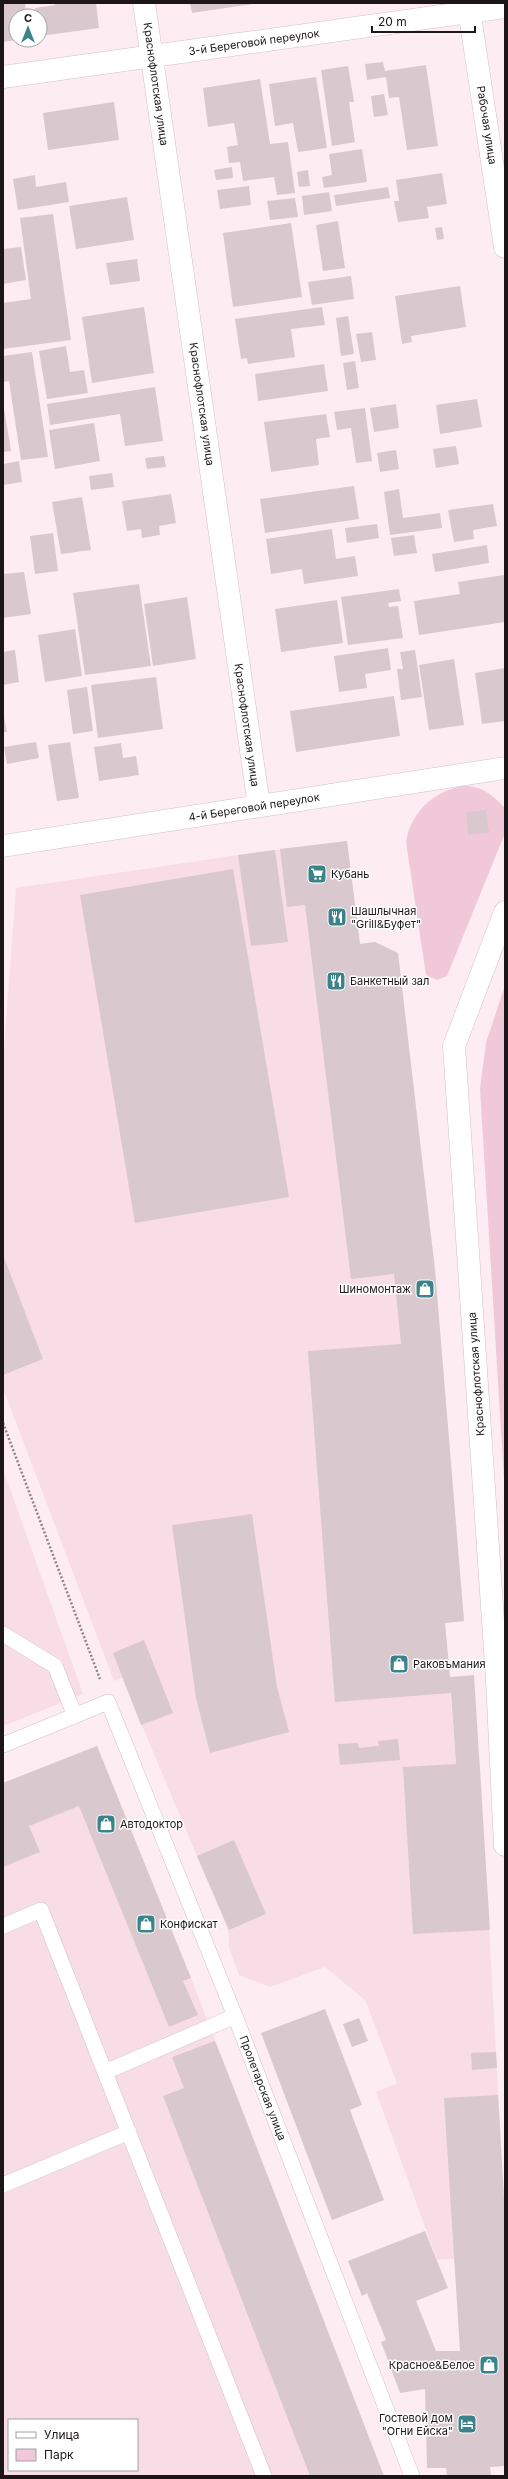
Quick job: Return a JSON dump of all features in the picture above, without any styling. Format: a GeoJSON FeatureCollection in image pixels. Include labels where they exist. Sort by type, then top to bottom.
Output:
{"type":"FeatureCollection","features":[{"type":"Feature","properties":{"kind":"street","name":"Краснофлотская улица"},"geometry":{"type":"LineString","coordinates":[[144,3],[258,806]]}},
{"type":"Feature","properties":{"kind":"street","name":"3-й Береговой переулок"},"geometry":{"type":"LineString","coordinates":[[3,77],[469,8],[505,8]]}},
{"type":"Feature","properties":{"kind":"street","name":"Рабочая улица"},"geometry":{"type":"LineString","coordinates":[[469,8],[505,247]]}},
{"type":"Feature","properties":{"kind":"street","name":"4-й Береговой переулок"},"geometry":{"type":"LineString","coordinates":[[3,846],[505,768]]}},
{"type":"Feature","properties":{"kind":"street","name":"Краснофлотская улица"},"geometry":{"type":"LineString","coordinates":[[505,912],[454,1046],[497,1680],[505,1845]]}},
{"type":"Feature","properties":{"kind":"lane"},"geometry":{"type":"LineString","coordinates":[[3,1634],[55,1666],[74,1716]]}},
{"type":"Feature","properties":{"kind":"lane"},"geometry":{"type":"LineString","coordinates":[[3,1745],[108,1702]]}},
{"type":"Feature","properties":{"kind":"lane","name":"Пролетарская улица"},"geometry":{"type":"LineString","coordinates":[[108,1702],[235,2016],[412,2476]]}},
{"type":"Feature","properties":{"kind":"lane"},"geometry":{"type":"LineString","coordinates":[[3,1926],[41,1910],[264,2476]]}},
{"type":"Feature","properties":{"kind":"lane"},"geometry":{"type":"LineString","coordinates":[[105,2072],[235,2016]]}},
{"type":"Feature","properties":{"kind":"lane"},"geometry":{"type":"LineString","coordinates":[[3,2185],[129,2132]]}},
{"type":"Feature","properties":{"kind":"path"},"geometry":{"type":"LineString","coordinates":[[3,1423],[108,1702]]}},
{"type":"Feature","properties":{"kind":"shaded area"},"geometry":{"type":"Polygon","coordinates":[[[347,841],[360,944],[375,942],[398,953],[435,1270],[464,1621],[445,1623],[456,1764],[480,1762],[505,2216],[454,2259],[437,2260],[376,2092],[397,2083],[365,2000],[325,1967],[270,1987],[239,1975],[229,1948],[228,1930],[122,1678],[114,1681],[3,1388],[3,1063],[16,888],[238,855],[347,841]]]}},
{"type":"Feature","properties":{"kind":"shaded area"},"geometry":{"type":"Polygon","coordinates":[[[3,1469],[83,1694],[3,1726],[3,1469]]]}},
{"type":"Feature","properties":{"kind":"shaded area"},"geometry":{"type":"Polygon","coordinates":[[[97,1746],[191,1978],[384,2476],[3,2476],[3,1783],[97,1746]]]}},
{"type":"Feature","properties":{"kind":"green space"},"geometry":{"type":"Polygon","coordinates":[[[462,786],[481,789],[491,795],[505,808],[505,833],[447,976],[437,980],[426,975],[406,842],[413,821],[425,805],[442,793],[462,786]]]}},
{"type":"Feature","properties":{"kind":"green space"},"geometry":{"type":"Polygon","coordinates":[[[505,985],[505,1496],[480,1089],[486,1043],[505,985]]]}},
{"type":"Feature","properties":{"kind":"building"},"geometry":{"type":"Polygon","coordinates":[[[3,3],[25,3],[25,8],[8,8],[8,41],[3,42],[3,3]]]}},
{"type":"Feature","properties":{"kind":"building"},"geometry":{"type":"Polygon","coordinates":[[[54,3],[96,3],[99,28],[48,35],[48,8],[35,8],[55,5],[54,3]]]}},
{"type":"Feature","properties":{"kind":"building"},"geometry":{"type":"Polygon","coordinates":[[[190,3],[253,3],[253,4],[192,13],[190,3]]]}},
{"type":"Feature","properties":{"kind":"building"},"geometry":{"type":"Polygon","coordinates":[[[383,62],[385,71],[426,65],[438,146],[407,150],[399,97],[389,98],[386,77],[367,80],[365,64],[383,62]]]}},
{"type":"Feature","properties":{"kind":"building"},"geometry":{"type":"Polygon","coordinates":[[[348,66],[354,102],[349,102],[355,142],[332,146],[321,70],[348,66]]]}},
{"type":"Feature","properties":{"kind":"building"},"geometry":{"type":"Polygon","coordinates":[[[316,77],[327,148],[298,152],[293,123],[275,126],[269,84],[316,77]]]}},
{"type":"Feature","properties":{"kind":"building"},"geometry":{"type":"Polygon","coordinates":[[[260,79],[270,144],[288,142],[295,193],[277,195],[274,177],[243,181],[240,162],[229,163],[227,147],[238,145],[234,123],[208,127],[203,88],[260,79]]]}},
{"type":"Feature","properties":{"kind":"building"},"geometry":{"type":"Polygon","coordinates":[[[384,94],[388,115],[374,117],[371,96],[384,94]]]}},
{"type":"Feature","properties":{"kind":"building"},"geometry":{"type":"Polygon","coordinates":[[[114,102],[119,140],[48,150],[43,113],[114,102]]]}},
{"type":"Feature","properties":{"kind":"building"},"geometry":{"type":"Polygon","coordinates":[[[362,149],[367,182],[324,188],[322,177],[332,175],[329,154],[362,149]]]}},
{"type":"Feature","properties":{"kind":"building"},"geometry":{"type":"Polygon","coordinates":[[[232,167],[233,178],[216,180],[214,170],[232,167]]]}},
{"type":"Feature","properties":{"kind":"building"},"geometry":{"type":"Polygon","coordinates":[[[308,170],[310,186],[299,187],[297,172],[308,170]]]}},
{"type":"Feature","properties":{"kind":"building"},"geometry":{"type":"Polygon","coordinates":[[[442,173],[447,204],[427,207],[429,218],[398,222],[394,201],[399,201],[396,180],[442,173]]]}},
{"type":"Feature","properties":{"kind":"building"},"geometry":{"type":"Polygon","coordinates":[[[35,175],[36,187],[66,182],[69,202],[18,210],[13,179],[35,175]]]}},
{"type":"Feature","properties":{"kind":"building"},"geometry":{"type":"Polygon","coordinates":[[[249,186],[251,205],[220,209],[217,190],[249,186]]]}},
{"type":"Feature","properties":{"kind":"building"},"geometry":{"type":"Polygon","coordinates":[[[388,187],[390,198],[336,206],[334,195],[388,187]]]}},
{"type":"Feature","properties":{"kind":"building"},"geometry":{"type":"Polygon","coordinates":[[[329,192],[332,211],[304,215],[302,196],[329,192]]]}},
{"type":"Feature","properties":{"kind":"building"},"geometry":{"type":"Polygon","coordinates":[[[127,197],[134,240],[76,249],[69,206],[127,197]]]}},
{"type":"Feature","properties":{"kind":"building"},"geometry":{"type":"Polygon","coordinates":[[[295,198],[298,217],[270,220],[267,201],[295,198]]]}},
{"type":"Feature","properties":{"kind":"building"},"geometry":{"type":"Polygon","coordinates":[[[53,214],[71,340],[3,349],[3,303],[31,299],[20,218],[53,214]]]}},
{"type":"Feature","properties":{"kind":"building"},"geometry":{"type":"Polygon","coordinates":[[[338,221],[345,268],[323,271],[316,225],[338,221]]]}},
{"type":"Feature","properties":{"kind":"building"},"geometry":{"type":"Polygon","coordinates":[[[291,223],[302,297],[233,307],[223,233],[291,223]]]}},
{"type":"Feature","properties":{"kind":"building"},"geometry":{"type":"Polygon","coordinates":[[[442,227],[444,239],[437,240],[435,228],[442,227]]]}},
{"type":"Feature","properties":{"kind":"building"},"geometry":{"type":"Polygon","coordinates":[[[21,247],[26,280],[3,284],[3,249],[21,247]]]}},
{"type":"Feature","properties":{"kind":"building"},"geometry":{"type":"Polygon","coordinates":[[[137,259],[140,281],[110,285],[106,263],[137,259]]]}},
{"type":"Feature","properties":{"kind":"building"},"geometry":{"type":"Polygon","coordinates":[[[351,276],[354,299],[312,305],[308,282],[351,276]]]}},
{"type":"Feature","properties":{"kind":"building"},"geometry":{"type":"Polygon","coordinates":[[[460,286],[466,327],[411,336],[412,342],[402,344],[395,296],[460,286]]]}},
{"type":"Feature","properties":{"kind":"building"},"geometry":{"type":"Polygon","coordinates":[[[144,307],[154,373],[92,383],[82,317],[144,307]]]}},
{"type":"Feature","properties":{"kind":"building"},"geometry":{"type":"Polygon","coordinates":[[[322,307],[325,325],[291,329],[295,357],[248,364],[247,358],[241,359],[235,319],[322,307]]]}},
{"type":"Feature","properties":{"kind":"building"},"geometry":{"type":"Polygon","coordinates":[[[348,316],[354,354],[341,356],[336,318],[348,316]]]}},
{"type":"Feature","properties":{"kind":"building"},"geometry":{"type":"Polygon","coordinates":[[[372,332],[376,360],[361,362],[356,334],[372,332]]]}},
{"type":"Feature","properties":{"kind":"building"},"geometry":{"type":"Polygon","coordinates":[[[66,346],[70,372],[84,370],[88,393],[47,399],[39,351],[66,346]]]}},
{"type":"Feature","properties":{"kind":"building"},"geometry":{"type":"Polygon","coordinates":[[[32,352],[48,457],[21,460],[9,381],[3,382],[3,356],[32,352]]]}},
{"type":"Feature","properties":{"kind":"building"},"geometry":{"type":"Polygon","coordinates":[[[355,361],[359,388],[347,390],[343,363],[355,361]]]}},
{"type":"Feature","properties":{"kind":"building"},"geometry":{"type":"Polygon","coordinates":[[[324,364],[328,391],[258,401],[255,374],[324,364]]]}},
{"type":"Feature","properties":{"kind":"building"},"geometry":{"type":"Polygon","coordinates":[[[155,387],[163,441],[125,446],[120,414],[50,425],[47,404],[155,387]]]}},
{"type":"Feature","properties":{"kind":"building"},"geometry":{"type":"Polygon","coordinates":[[[477,399],[482,427],[440,434],[436,405],[477,399]]]}},
{"type":"Feature","properties":{"kind":"building"},"geometry":{"type":"Polygon","coordinates":[[[3,402],[11,451],[3,452],[3,402]]]}},
{"type":"Feature","properties":{"kind":"building"},"geometry":{"type":"Polygon","coordinates":[[[396,404],[399,428],[374,432],[370,408],[396,404]]]}},
{"type":"Feature","properties":{"kind":"building"},"geometry":{"type":"Polygon","coordinates":[[[365,408],[372,461],[356,463],[351,428],[337,430],[334,412],[365,408]]]}},
{"type":"Feature","properties":{"kind":"building"},"geometry":{"type":"Polygon","coordinates":[[[326,414],[330,437],[316,439],[319,465],[271,472],[264,422],[326,414]]]}},
{"type":"Feature","properties":{"kind":"building"},"geometry":{"type":"Polygon","coordinates":[[[94,423],[100,461],[55,469],[49,430],[94,423]]]}},
{"type":"Feature","properties":{"kind":"building"},"geometry":{"type":"Polygon","coordinates":[[[456,446],[459,464],[436,468],[433,449],[456,446]]]}},
{"type":"Feature","properties":{"kind":"building"},"geometry":{"type":"Polygon","coordinates":[[[396,450],[399,469],[380,472],[377,453],[396,450]]]}},
{"type":"Feature","properties":{"kind":"building"},"geometry":{"type":"Polygon","coordinates":[[[164,456],[166,467],[147,469],[145,458],[164,456]]]}},
{"type":"Feature","properties":{"kind":"building"},"geometry":{"type":"Polygon","coordinates":[[[19,461],[22,482],[3,485],[3,464],[19,461]]]}},
{"type":"Feature","properties":{"kind":"building"},"geometry":{"type":"Polygon","coordinates":[[[112,473],[114,487],[91,490],[89,476],[112,473]]]}},
{"type":"Feature","properties":{"kind":"building"},"geometry":{"type":"Polygon","coordinates":[[[354,486],[359,519],[265,533],[260,499],[354,486]]]}},
{"type":"Feature","properties":{"kind":"building"},"geometry":{"type":"Polygon","coordinates":[[[399,489],[403,518],[440,513],[442,528],[390,535],[384,492],[399,489]]]}},
{"type":"Feature","properties":{"kind":"building"},"geometry":{"type":"Polygon","coordinates":[[[171,494],[176,523],[159,526],[160,535],[142,538],[141,529],[127,531],[122,501],[171,494]]]}},
{"type":"Feature","properties":{"kind":"building"},"geometry":{"type":"Polygon","coordinates":[[[82,497],[91,550],[61,554],[52,502],[82,497]]]}},
{"type":"Feature","properties":{"kind":"building"},"geometry":{"type":"Polygon","coordinates":[[[493,504],[497,526],[473,530],[474,539],[454,542],[448,510],[493,504]]]}},
{"type":"Feature","properties":{"kind":"building"},"geometry":{"type":"Polygon","coordinates":[[[377,524],[379,538],[347,543],[345,528],[377,524]]]}},
{"type":"Feature","properties":{"kind":"building"},"geometry":{"type":"Polygon","coordinates":[[[332,529],[336,559],[355,556],[358,576],[304,584],[302,569],[271,574],[266,539],[332,529]]]}},
{"type":"Feature","properties":{"kind":"building"},"geometry":{"type":"Polygon","coordinates":[[[53,533],[58,571],[35,574],[30,536],[53,533]]]}},
{"type":"Feature","properties":{"kind":"building"},"geometry":{"type":"Polygon","coordinates":[[[414,535],[417,553],[394,556],[391,538],[414,535]]]}},
{"type":"Feature","properties":{"kind":"building"},"geometry":{"type":"Polygon","coordinates":[[[487,545],[489,563],[435,572],[432,554],[487,545]]]}},
{"type":"Feature","properties":{"kind":"building"},"geometry":{"type":"Polygon","coordinates":[[[24,572],[31,614],[3,618],[3,574],[24,572]]]}},
{"type":"Feature","properties":{"kind":"building"},"geometry":{"type":"Polygon","coordinates":[[[504,575],[505,622],[419,635],[414,601],[460,594],[458,582],[504,575]]]}},
{"type":"Feature","properties":{"kind":"building"},"geometry":{"type":"Polygon","coordinates":[[[139,584],[151,666],[85,675],[73,593],[139,584]]]}},
{"type":"Feature","properties":{"kind":"building"},"geometry":{"type":"Polygon","coordinates":[[[399,589],[401,601],[388,603],[389,607],[398,606],[403,638],[348,645],[341,597],[399,589]]]}},
{"type":"Feature","properties":{"kind":"building"},"geometry":{"type":"Polygon","coordinates":[[[187,597],[196,659],[153,666],[144,604],[187,597]]]}},
{"type":"Feature","properties":{"kind":"building"},"geometry":{"type":"Polygon","coordinates":[[[337,600],[343,643],[281,652],[275,609],[337,600]]]}},
{"type":"Feature","properties":{"kind":"building"},"geometry":{"type":"Polygon","coordinates":[[[75,629],[82,676],[45,682],[38,635],[75,629]]]}},
{"type":"Feature","properties":{"kind":"building"},"geometry":{"type":"Polygon","coordinates":[[[388,648],[391,670],[365,674],[367,688],[339,692],[334,656],[388,648]]]}},
{"type":"Feature","properties":{"kind":"building"},"geometry":{"type":"Polygon","coordinates":[[[15,650],[19,682],[3,685],[3,652],[15,650]]]}},
{"type":"Feature","properties":{"kind":"building"},"geometry":{"type":"Polygon","coordinates":[[[415,650],[422,697],[401,700],[397,669],[403,669],[400,652],[415,650]]]}},
{"type":"Feature","properties":{"kind":"building"},"geometry":{"type":"Polygon","coordinates":[[[454,659],[464,725],[429,730],[419,665],[454,659]]]}},
{"type":"Feature","properties":{"kind":"building"},"geometry":{"type":"Polygon","coordinates":[[[505,668],[505,721],[482,724],[475,673],[505,668]]]}},
{"type":"Feature","properties":{"kind":"building"},"geometry":{"type":"Polygon","coordinates":[[[156,677],[163,729],[98,738],[91,685],[156,677]]]}},
{"type":"Feature","properties":{"kind":"building"},"geometry":{"type":"Polygon","coordinates":[[[87,687],[93,731],[73,734],[67,690],[87,687]]]}},
{"type":"Feature","properties":{"kind":"building"},"geometry":{"type":"Polygon","coordinates":[[[394,696],[400,736],[296,752],[290,711],[394,696]]]}},
{"type":"Feature","properties":{"kind":"building"},"geometry":{"type":"Polygon","coordinates":[[[3,713],[7,732],[3,732],[3,713]]]}},
{"type":"Feature","properties":{"kind":"building"},"geometry":{"type":"Polygon","coordinates":[[[36,742],[39,758],[7,764],[4,747],[36,742]]]}},
{"type":"Feature","properties":{"kind":"building"},"geometry":{"type":"Polygon","coordinates":[[[70,742],[79,798],[57,801],[48,745],[70,742]]]}},
{"type":"Feature","properties":{"kind":"building"},"geometry":{"type":"Polygon","coordinates":[[[121,743],[123,758],[136,756],[139,775],[99,781],[94,747],[121,743]]]}},
{"type":"Feature","properties":{"kind":"building"},"geometry":{"type":"Polygon","coordinates":[[[486,810],[489,833],[468,835],[466,812],[486,810]]]}},
{"type":"Feature","properties":{"kind":"building"},"geometry":{"type":"Polygon","coordinates":[[[347,841],[360,944],[375,942],[398,953],[435,1270],[464,1621],[445,1623],[450,1677],[474,1675],[490,1930],[413,1934],[403,1767],[456,1764],[451,1693],[335,1702],[308,1351],[401,1344],[394,1274],[351,1279],[305,905],[287,907],[280,849],[347,841]]]}},
{"type":"Feature","properties":{"kind":"building"},"geometry":{"type":"Polygon","coordinates":[[[275,850],[288,942],[251,946],[238,855],[275,850]]]}},
{"type":"Feature","properties":{"kind":"building"},"geometry":{"type":"Polygon","coordinates":[[[233,869],[289,1197],[135,1223],[80,895],[233,869]]]}},
{"type":"Feature","properties":{"kind":"building"},"geometry":{"type":"Polygon","coordinates":[[[3,1255],[43,1359],[3,1375],[3,1255]]]}},
{"type":"Feature","properties":{"kind":"building"},"geometry":{"type":"Polygon","coordinates":[[[252,1514],[277,1687],[289,1732],[210,1753],[196,1698],[172,1525],[252,1514]]]}},
{"type":"Feature","properties":{"kind":"building"},"geometry":{"type":"Polygon","coordinates":[[[144,1640],[173,1713],[141,1725],[113,1653],[144,1640]]]}},
{"type":"Feature","properties":{"kind":"building"},"geometry":{"type":"Polygon","coordinates":[[[398,1739],[400,1760],[340,1765],[338,1744],[358,1743],[359,1748],[379,1746],[378,1741],[398,1739]]]}},
{"type":"Feature","properties":{"kind":"building"},"geometry":{"type":"Polygon","coordinates":[[[97,1746],[191,1978],[183,1981],[198,2015],[169,2027],[79,1806],[29,1826],[40,1852],[3,1867],[3,1783],[97,1746]]]}},
{"type":"Feature","properties":{"kind":"building"},"geometry":{"type":"Polygon","coordinates":[[[234,1840],[266,1914],[229,1930],[197,1856],[234,1840]]]}},
{"type":"Feature","properties":{"kind":"building"},"geometry":{"type":"Polygon","coordinates":[[[325,2009],[362,2105],[350,2110],[384,2200],[332,2220],[261,2033],[325,2009]]]}},
{"type":"Feature","properties":{"kind":"building"},"geometry":{"type":"Polygon","coordinates":[[[359,2018],[368,2041],[352,2047],[343,2024],[359,2018]]]}},
{"type":"Feature","properties":{"kind":"building"},"geometry":{"type":"Polygon","coordinates":[[[215,2041],[384,2476],[310,2476],[163,2096],[184,2088],[172,2057],[215,2041]]]}},
{"type":"Feature","properties":{"kind":"building"},"geometry":{"type":"Polygon","coordinates":[[[496,2052],[497,2068],[472,2070],[471,2053],[496,2052]]]}},
{"type":"Feature","properties":{"kind":"building"},"geometry":{"type":"Polygon","coordinates":[[[498,2095],[505,2216],[505,2466],[490,2467],[491,2476],[447,2476],[446,2468],[427,2468],[425,2389],[400,2393],[381,2342],[386,2340],[367,2293],[362,2296],[348,2261],[425,2231],[448,2288],[416,2301],[436,2351],[460,2351],[444,2098],[498,2095]]]}},
{"type":"Feature","properties":{"kind":"place","name":"Кубань"},"geometry":{"type":"Point","coordinates":[317,874]}},
{"type":"Feature","properties":{"kind":"place","name":"Шашлычная \"Grill&Буфет\""},"geometry":{"type":"Point","coordinates":[337,917]}},
{"type":"Feature","properties":{"kind":"place","name":"Банкетный зал"},"geometry":{"type":"Point","coordinates":[336,981]}},
{"type":"Feature","properties":{"kind":"place","name":"Шиномонтаж"},"geometry":{"type":"Point","coordinates":[425,1289]}},
{"type":"Feature","properties":{"kind":"place","name":"Раковъмания"},"geometry":{"type":"Point","coordinates":[399,1664]}},
{"type":"Feature","properties":{"kind":"place","name":"Автодоктор"},"geometry":{"type":"Point","coordinates":[106,1824]}},
{"type":"Feature","properties":{"kind":"place","name":"Конфискат"},"geometry":{"type":"Point","coordinates":[146,1924]}},
{"type":"Feature","properties":{"kind":"place","name":"Красное&Белое"},"geometry":{"type":"Point","coordinates":[489,2365]}},
{"type":"Feature","properties":{"kind":"place","name":"Гостевой дом \"Огни Ейска\""},"geometry":{"type":"Point","coordinates":[467,2424]}}]}
